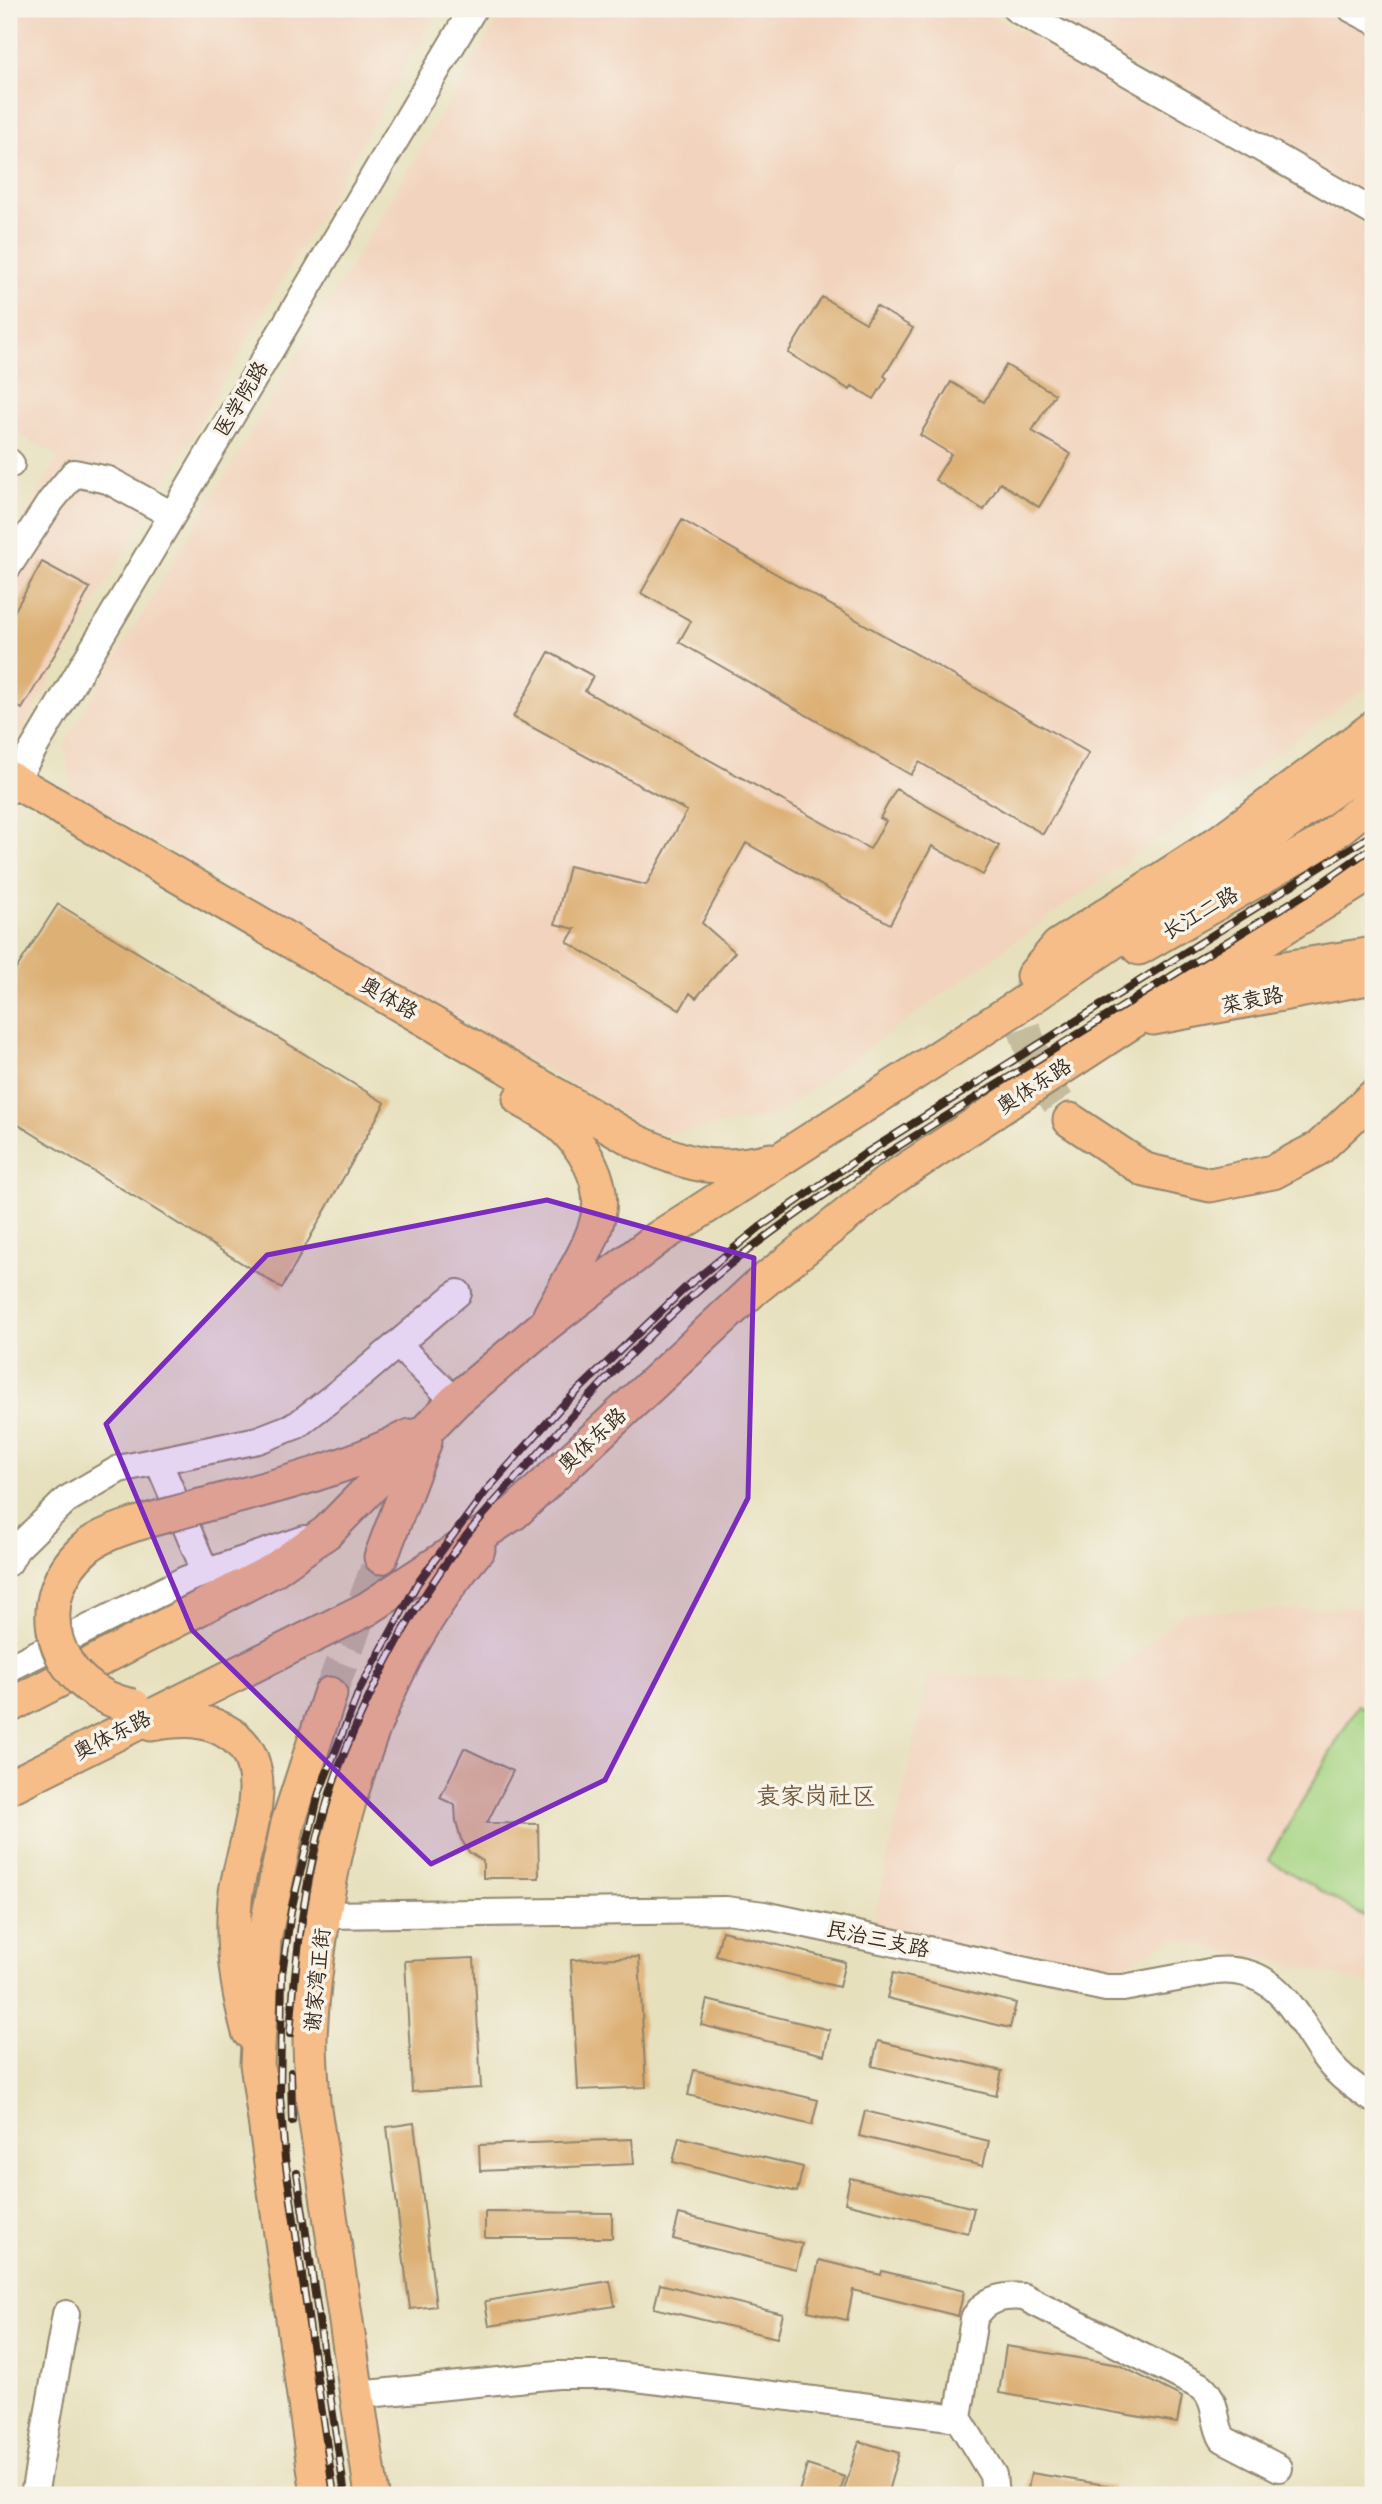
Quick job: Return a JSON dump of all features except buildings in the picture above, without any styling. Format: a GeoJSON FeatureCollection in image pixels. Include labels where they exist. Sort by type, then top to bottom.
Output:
{"type":"FeatureCollection","features":[{"type":"Feature","properties":{"kind":"main road"},"geometry":{"type":"LineString","coordinates":[[1033,976],[1058,946],[1219,842],[1373,728]]}},
{"type":"Feature","properties":{"kind":"main road"},"geometry":{"type":"LineString","coordinates":[[9,1706],[272,1571],[327,1532],[373,1488],[455,1401],[545,1325],[658,1238],[1017,1007],[1262,841],[1372,762]]}},
{"type":"Feature","properties":{"kind":"main road","name":"奥体路"},"geometry":{"type":"LineString","coordinates":[[10,788],[637,1142],[681,1161],[712,1168],[740,1167],[783,1157]]}},
{"type":"Feature","properties":{"kind":"main road","name":"奥体路"},"geometry":{"type":"LineString","coordinates":[[10,788],[555,1120],[577,1142],[591,1165],[597,1188],[598,1215],[591,1239],[545,1325]]}},
{"type":"Feature","properties":{"kind":"main road","name":"长江二路"},"geometry":{"type":"LineString","coordinates":[[1017,1007],[1138,949],[1185,922],[1321,843],[1373,801]]}},
{"type":"Feature","properties":{"kind":"main road"},"geometry":{"type":"LineString","coordinates":[[1130,1023],[1200,982],[1373,872]]}},
{"type":"Feature","properties":{"kind":"main road"},"geometry":{"type":"LineString","coordinates":[[1200,982],[1373,954]]}},
{"type":"Feature","properties":{"kind":"main road","name":"菜袁路"},"geometry":{"type":"LineString","coordinates":[[1130,1023],[1373,977]]}},
{"type":"Feature","properties":{"kind":"main road","name":"奥体东路"},"geometry":{"type":"LineString","coordinates":[[9,1787],[131,1717],[178,1702],[367,1609],[514,1513],[754,1289],[827,1230],[890,1180],[1130,1023]]}},
{"type":"Feature","properties":{"kind":"main road"},"geometry":{"type":"LineString","coordinates":[[1070,1120],[1145,1170],[1210,1185],[1273,1172],[1319,1148],[1373,1097]]}},
{"type":"Feature","properties":{"kind":"main road"},"geometry":{"type":"LineString","coordinates":[[318,2495],[257,2064],[237,1988],[233,1939],[235,1898],[255,1802],[256,1767],[248,1751],[236,1737],[219,1726],[200,1720],[131,1717],[103,1698],[76,1677],[66,1662],[54,1632],[53,1615],[58,1588],[75,1559],[91,1544],[113,1532],[330,1471],[374,1455],[431,1425]]}},
{"type":"Feature","properties":{"kind":"main road"},"geometry":{"type":"LineString","coordinates":[[381,1557],[431,1425]]}},
{"type":"Feature","properties":{"kind":"main road","name":"谢家湾正街"},"geometry":{"type":"LineString","coordinates":[[372,2495],[313,2102],[310,2040],[314,1980],[323,1916],[350,1794],[369,1736],[394,1678],[450,1582],[514,1513]]}},
{"type":"Feature","properties":{"kind":"main road"},"geometry":{"type":"LineString","coordinates":[[257,2064],[264,1939],[288,1823],[330,1695]]}},
{"type":"Feature","properties":{"kind":"street","name":"医学院路"},"geometry":{"type":"LineString","coordinates":[[10,788],[472,9]]}},
{"type":"Feature","properties":{"kind":"street"},"geometry":{"type":"LineString","coordinates":[[1016,9],[1044,16],[1373,212]]}},
{"type":"Feature","properties":{"kind":"street"},"geometry":{"type":"LineString","coordinates":[[1352,9],[1373,20]]}},
{"type":"Feature","properties":{"kind":"street"},"geometry":{"type":"LineString","coordinates":[[9,565],[51,501],[74,473],[108,480],[172,515]]}},
{"type":"Feature","properties":{"kind":"street"},"geometry":{"type":"LineString","coordinates":[[9,1562],[16,1549],[66,1500],[119,1469],[258,1440],[297,1425],[458,1293]]}},
{"type":"Feature","properties":{"kind":"street"},"geometry":{"type":"LineString","coordinates":[[397,1344],[455,1401]]}},
{"type":"Feature","properties":{"kind":"street"},"geometry":{"type":"LineString","coordinates":[[158,1461],[206,1573]]}},
{"type":"Feature","properties":{"kind":"street"},"geometry":{"type":"LineString","coordinates":[[9,1668],[187,1579],[327,1532]]}},
{"type":"Feature","properties":{"kind":"street","name":"民治三支路"},"geometry":{"type":"LineString","coordinates":[[323,1916],[726,1910],[764,1915],[1106,1988],[1123,1988],[1215,1971],[1248,1973],[1276,1987],[1337,2072],[1353,2087],[1373,2099]]}},
{"type":"Feature","properties":{"kind":"street"},"geometry":{"type":"LineString","coordinates":[[995,2495],[993,2475],[958,2418],[972,2329],[980,2308],[997,2298],[1024,2297],[1202,2387],[1213,2402],[1223,2439],[1279,2468]]}},
{"type":"Feature","properties":{"kind":"street"},"geometry":{"type":"LineString","coordinates":[[34,2495],[66,2314]]}},
{"type":"Feature","properties":{"kind":"street"},"geometry":{"type":"LineString","coordinates":[[358,2395],[558,2375],[612,2375],[958,2418]]}},
{"type":"Feature","properties":{"kind":"highlighted area"},"geometry":{"type":"Polygon","coordinates":[[[547,1200],[754,1258],[748,1498],[605,1780],[431,1864],[192,1630],[106,1424],[267,1255],[547,1200]]]}},
{"type":"Feature","properties":{"kind":"shaded area"},"geometry":{"type":"Polygon","coordinates":[[[9,9],[439,9],[13,745],[9,746],[9,543],[59,457],[9,428],[9,9]]]}},
{"type":"Feature","properties":{"kind":"shaded area"},"geometry":{"type":"Polygon","coordinates":[[[505,9],[981,9],[1373,230],[1373,683],[774,1116],[657,1135],[73,794],[64,745],[505,9]]]}},
{"type":"Feature","properties":{"kind":"shaded area"},"geometry":{"type":"Polygon","coordinates":[[[1032,9],[1373,9],[1373,201],[1032,9]]]}},
{"type":"Feature","properties":{"kind":"shaded area"},"geometry":{"type":"Polygon","coordinates":[[[1373,1608],[1373,1984],[1172,1938],[1107,1975],[873,1926],[929,1675],[1104,1682],[1184,1612],[1373,1608]]]}},
{"type":"Feature","properties":{"kind":"green space"},"geometry":{"type":"Polygon","coordinates":[[[1358,1705],[1373,1714],[1373,1921],[1268,1860],[1358,1705]]]}},
{"type":"Feature","properties":{"kind":"tunnel"},"geometry":{"type":"LineString","coordinates":[[1032,979],[1023,1025],[1041,1077],[1070,1120]]}},
{"type":"Feature","properties":{"kind":"tunnel"},"geometry":{"type":"LineString","coordinates":[[330,1694],[381,1557]]}},
{"type":"Feature","properties":{"kind":"railway"},"geometry":{"type":"LineString","coordinates":[[334,2495],[285,2159],[280,2097],[282,1974],[291,1911],[319,1793],[359,1691],[417,1584],[486,1491],[561,1407],[685,1288],[760,1227],[863,1155],[1373,834]]}},
{"type":"Feature","properties":{"kind":"railway"},"geometry":{"type":"LineString","coordinates":[[290,2034],[296,1962],[314,1853],[333,1783],[358,1722],[396,1643],[442,1569],[478,1521],[575,1412],[691,1297],[798,1213],[913,1137],[1313,889],[1373,847]]}},
{"type":"Feature","properties":{"kind":"railway"},"geometry":{"type":"LineString","coordinates":[[291,2072],[292,2121]]}},
{"type":"Feature","properties":{"kind":"railway"},"geometry":{"type":"LineString","coordinates":[[297,2173],[345,2495]]}},
{"type":"Feature","properties":{"kind":"district","name":"袁家岗社区"},"geometry":{"type":"Point","coordinates":[816,1796]}}]}
